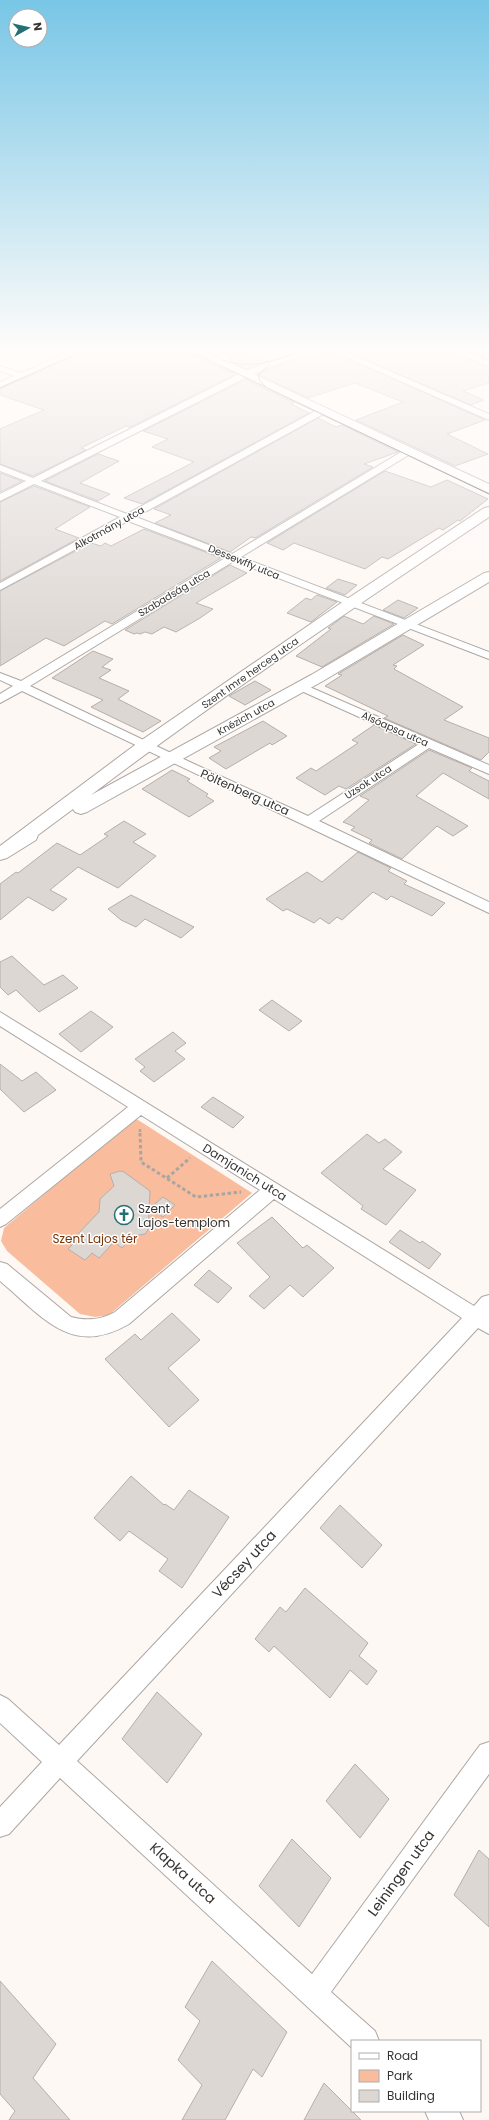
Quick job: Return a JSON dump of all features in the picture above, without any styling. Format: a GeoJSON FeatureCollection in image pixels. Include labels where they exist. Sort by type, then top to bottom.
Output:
{"type":"FeatureCollection","features":[{"type":"Feature","properties":{"kind":"street"},"geometry":{"type":"LineString","coordinates":[[0,498],[98,449]]}},
{"type":"Feature","properties":{"kind":"street","name":"Alkotmány utca"},"geometry":{"type":"LineString","coordinates":[[0,587],[253,449]]}},
{"type":"Feature","properties":{"kind":"street"},"geometry":{"type":"LineString","coordinates":[[405,449],[489,489]]}},
{"type":"Feature","properties":{"kind":"street","name":"Szabadság utca"},"geometry":{"type":"LineString","coordinates":[[0,699],[409,451]]}},
{"type":"Feature","properties":{"kind":"street","name":"Dessewffy utca"},"geometry":{"type":"LineString","coordinates":[[0,468],[130,517],[349,604],[489,656]]}},
{"type":"Feature","properties":{"kind":"street","name":"Szent Imre herceg utca"},"geometry":{"type":"LineString","coordinates":[[17,842],[145,746],[349,604],[489,511]]}},
{"type":"Feature","properties":{"kind":"street","name":"Knézich utca"},"geometry":{"type":"LineString","coordinates":[[0,854],[17,842],[301,687],[405,624],[489,576]]}},
{"type":"Feature","properties":{"kind":"street","name":"Pöltenberg utca"},"geometry":{"type":"LineString","coordinates":[[0,676],[145,746],[309,821],[489,908]]}},
{"type":"Feature","properties":{"kind":"street","name":"Alsóapsa utca"},"geometry":{"type":"LineString","coordinates":[[301,687],[489,770]]}},
{"type":"Feature","properties":{"kind":"street","name":"Uzsok utca"},"geometry":{"type":"LineString","coordinates":[[309,821],[428,743]]}},
{"type":"Feature","properties":{"kind":"street","name":"Damjanich utca"},"geometry":{"type":"LineString","coordinates":[[0,1018],[139,1107],[484,1315]]}},
{"type":"Feature","properties":{"kind":"street"},"geometry":{"type":"LineString","coordinates":[[0,1219],[139,1107]]}},
{"type":"Feature","properties":{"kind":"street"},"geometry":{"type":"LineString","coordinates":[[0,1270],[64,1324],[79,1328],[94,1328],[110,1325],[122,1318],[274,1189]]}},
{"type":"Feature","properties":{"kind":"street","name":"Vécsey utca"},"geometry":{"type":"LineString","coordinates":[[0,1825],[60,1760],[484,1315]]}},
{"type":"Feature","properties":{"kind":"street","name":"Klapka utca"},"geometry":{"type":"LineString","coordinates":[[0,1707],[60,1760],[364,2040]]}},
{"type":"Feature","properties":{"kind":"street","name":"Leiningen utca"},"geometry":{"type":"LineString","coordinates":[[314,1993],[489,1754]]}},
{"type":"Feature","properties":{"kind":"street"},"geometry":{"type":"LineString","coordinates":[[441,2112],[449,2120]]}},
{"type":"Feature","properties":{"kind":"path"},"geometry":{"type":"LineString","coordinates":[[140,1125],[141,1162],[196,1197],[242,1192]]}},
{"type":"Feature","properties":{"kind":"path"},"geometry":{"type":"LineString","coordinates":[[167,1178],[191,1158]]}},
{"type":"Feature","properties":{"kind":"green space","name":"Szent Lajos tér"},"geometry":{"type":"Polygon","coordinates":[[[135,1118],[252,1193],[109,1315],[95,1317],[80,1314],[7,1251],[1,1241],[4,1228],[135,1118]]]}},
{"type":"Feature","properties":{"kind":"building"},"geometry":{"type":"Polygon","coordinates":[[[0,449],[86,450],[33,476],[0,464],[0,449]]]}},
{"type":"Feature","properties":{"kind":"building"},"geometry":{"type":"Polygon","coordinates":[[[157,449],[243,449],[142,504],[124,498],[194,462],[157,449]]]}},
{"type":"Feature","properties":{"kind":"building"},"geometry":{"type":"Polygon","coordinates":[[[262,449],[392,449],[398,452],[364,464],[373,467],[255,538],[251,537],[230,552],[155,523],[171,515],[154,509],[262,449]]]}},
{"type":"Feature","properties":{"kind":"building"},"geometry":{"type":"Polygon","coordinates":[[[418,449],[478,449],[488,454],[455,466],[418,449]]]}},
{"type":"Feature","properties":{"kind":"building"},"geometry":{"type":"Polygon","coordinates":[[[98,454],[119,461],[80,483],[110,494],[98,501],[45,481],[98,454]]]}},
{"type":"Feature","properties":{"kind":"building"},"geometry":{"type":"Polygon","coordinates":[[[385,471],[431,487],[447,480],[488,499],[460,521],[458,520],[443,530],[439,528],[388,559],[382,557],[365,569],[294,543],[283,550],[267,543],[385,471]]]}},
{"type":"Feature","properties":{"kind":"building"},"geometry":{"type":"Polygon","coordinates":[[[0,473],[22,481],[0,492],[0,473]]]}},
{"type":"Feature","properties":{"kind":"building"},"geometry":{"type":"Polygon","coordinates":[[[34,486],[90,507],[55,529],[79,538],[0,581],[0,502],[34,486]]]}},
{"type":"Feature","properties":{"kind":"building"},"geometry":{"type":"Polygon","coordinates":[[[144,529],[221,558],[112,624],[105,621],[64,646],[46,638],[0,666],[0,591],[91,543],[101,546],[105,543],[111,546],[144,529]]]}},
{"type":"Feature","properties":{"kind":"building"},"geometry":{"type":"Polygon","coordinates":[[[230,565],[247,573],[196,603],[213,609],[200,618],[176,632],[164,627],[152,634],[145,632],[134,634],[125,630],[230,565]]]}},
{"type":"Feature","properties":{"kind":"building"},"geometry":{"type":"Polygon","coordinates":[[[338,579],[357,585],[345,595],[326,588],[338,579]]]}},
{"type":"Feature","properties":{"kind":"building"},"geometry":{"type":"Polygon","coordinates":[[[317,595],[337,602],[311,622],[287,613],[306,598],[311,600],[317,595]]]}},
{"type":"Feature","properties":{"kind":"building"},"geometry":{"type":"Polygon","coordinates":[[[398,600],[418,608],[404,618],[383,610],[398,600]]]}},
{"type":"Feature","properties":{"kind":"building"},"geometry":{"type":"Polygon","coordinates":[[[344,616],[363,624],[374,616],[394,624],[322,667],[296,656],[331,629],[328,628],[344,616]]]}},
{"type":"Feature","properties":{"kind":"building"},"geometry":{"type":"Polygon","coordinates":[[[403,635],[424,645],[393,665],[397,666],[394,669],[463,707],[444,720],[489,738],[489,752],[481,760],[384,718],[388,716],[325,686],[342,675],[338,674],[403,635]]]}},
{"type":"Feature","properties":{"kind":"building"},"geometry":{"type":"Polygon","coordinates":[[[93,651],[113,659],[102,667],[111,670],[99,678],[129,691],[118,699],[161,721],[143,732],[91,707],[103,700],[52,678],[93,651]]]}},
{"type":"Feature","properties":{"kind":"building"},"geometry":{"type":"Polygon","coordinates":[[[255,681],[271,690],[245,705],[229,696],[255,681]]]}},
{"type":"Feature","properties":{"kind":"building"},"geometry":{"type":"Polygon","coordinates":[[[263,721],[287,736],[272,745],[270,743],[226,769],[209,758],[221,751],[214,747],[263,721]]]}},
{"type":"Feature","properties":{"kind":"building"},"geometry":{"type":"Polygon","coordinates":[[[374,725],[416,744],[346,789],[339,786],[325,795],[296,778],[311,768],[316,771],[358,743],[352,740],[374,725]]]}},
{"type":"Feature","properties":{"kind":"building"},"geometry":{"type":"Polygon","coordinates":[[[429,750],[472,768],[469,771],[489,781],[489,799],[443,773],[416,796],[468,826],[453,836],[437,826],[402,859],[369,843],[372,840],[351,830],[355,827],[343,822],[369,800],[360,796],[429,750]]]}},
{"type":"Feature","properties":{"kind":"building"},"geometry":{"type":"Polygon","coordinates":[[[172,770],[190,779],[187,781],[208,794],[206,796],[214,801],[189,817],[142,789],[172,770]]]}},
{"type":"Feature","properties":{"kind":"building"},"geometry":{"type":"Polygon","coordinates":[[[124,821],[146,834],[133,842],[156,856],[118,888],[78,867],[50,890],[67,899],[53,911],[28,897],[0,920],[0,884],[16,872],[18,873],[57,843],[80,855],[108,836],[104,834],[124,821]]]}},
{"type":"Feature","properties":{"kind":"building"},"geometry":{"type":"Polygon","coordinates":[[[358,852],[391,868],[388,871],[407,881],[404,884],[445,903],[432,916],[391,896],[387,900],[373,892],[342,920],[337,917],[329,924],[320,918],[314,923],[287,909],[283,911],[266,899],[307,872],[322,882],[358,852]]]}},
{"type":"Feature","properties":{"kind":"building"},"geometry":{"type":"Polygon","coordinates":[[[131,895],[194,927],[181,938],[145,919],[136,927],[121,920],[108,909],[131,895]]]}},
{"type":"Feature","properties":{"kind":"building"},"geometry":{"type":"Polygon","coordinates":[[[12,956],[44,985],[63,975],[78,988],[39,1012],[16,990],[8,995],[0,987],[0,962],[12,956]]]}},
{"type":"Feature","properties":{"kind":"building"},"geometry":{"type":"Polygon","coordinates":[[[272,1000],[302,1021],[289,1031],[259,1010],[272,1000]]]}},
{"type":"Feature","properties":{"kind":"building"},"geometry":{"type":"Polygon","coordinates":[[[91,1011],[113,1027],[81,1052],[59,1034],[91,1011]]]}},
{"type":"Feature","properties":{"kind":"building"},"geometry":{"type":"Polygon","coordinates":[[[173,1032],[186,1043],[175,1051],[185,1059],[154,1082],[140,1071],[145,1067],[135,1059],[173,1032]]]}},
{"type":"Feature","properties":{"kind":"building"},"geometry":{"type":"Polygon","coordinates":[[[0,1064],[22,1081],[36,1072],[56,1090],[24,1112],[0,1089],[0,1064]]]}},
{"type":"Feature","properties":{"kind":"building"},"geometry":{"type":"Polygon","coordinates":[[[213,1097],[244,1117],[233,1128],[201,1107],[213,1097]]]}},
{"type":"Feature","properties":{"kind":"building"},"geometry":{"type":"Polygon","coordinates":[[[367,1134],[379,1143],[385,1139],[402,1152],[383,1169],[416,1190],[386,1225],[361,1209],[363,1206],[321,1173],[367,1134]]]}},
{"type":"Feature","properties":{"kind":"building","name":"Szent Lajos-templom"},"geometry":{"type":"Polygon","coordinates":[[[120,1171],[124,1172],[150,1191],[148,1230],[145,1234],[133,1236],[122,1248],[114,1242],[99,1258],[92,1253],[85,1260],[68,1249],[76,1241],[73,1239],[99,1212],[100,1199],[114,1186],[110,1174],[120,1171]]]}},
{"type":"Feature","properties":{"kind":"building"},"geometry":{"type":"Polygon","coordinates":[[[163,1197],[175,1205],[163,1217],[150,1208],[163,1197]]]}},
{"type":"Feature","properties":{"kind":"building"},"geometry":{"type":"Polygon","coordinates":[[[272,1217],[303,1248],[307,1245],[334,1268],[303,1297],[290,1285],[264,1309],[249,1296],[270,1277],[237,1243],[272,1217]]]}},
{"type":"Feature","properties":{"kind":"building"},"geometry":{"type":"Polygon","coordinates":[[[400,1230],[420,1243],[422,1241],[441,1254],[429,1269],[389,1242],[400,1230]]]}},
{"type":"Feature","properties":{"kind":"building"},"geometry":{"type":"Polygon","coordinates":[[[209,1270],[232,1288],[218,1303],[194,1285],[209,1270]]]}},
{"type":"Feature","properties":{"kind":"building"},"geometry":{"type":"Polygon","coordinates":[[[172,1313],[200,1340],[168,1368],[199,1400],[169,1427],[105,1359],[135,1334],[141,1340],[172,1313]]]}},
{"type":"Feature","properties":{"kind":"building"},"geometry":{"type":"Polygon","coordinates":[[[131,1476],[164,1505],[165,1504],[174,1510],[189,1490],[229,1517],[182,1588],[159,1571],[168,1559],[129,1531],[120,1541],[94,1518],[131,1476]]]}},
{"type":"Feature","properties":{"kind":"building"},"geometry":{"type":"Polygon","coordinates":[[[340,1505],[382,1545],[362,1568],[320,1528],[340,1505]]]}},
{"type":"Feature","properties":{"kind":"building"},"geometry":{"type":"Polygon","coordinates":[[[305,1588],[368,1643],[359,1656],[377,1671],[367,1685],[350,1670],[330,1698],[274,1646],[269,1652],[255,1639],[280,1607],[286,1612],[305,1588]]]}},
{"type":"Feature","properties":{"kind":"building"},"geometry":{"type":"Polygon","coordinates":[[[157,1692],[202,1734],[167,1783],[122,1739],[157,1692]]]}},
{"type":"Feature","properties":{"kind":"building"},"geometry":{"type":"Polygon","coordinates":[[[355,1764],[389,1799],[360,1838],[326,1801],[355,1764]]]}},
{"type":"Feature","properties":{"kind":"building"},"geometry":{"type":"Polygon","coordinates":[[[292,1839],[331,1878],[299,1927],[259,1886],[292,1839]]]}},
{"type":"Feature","properties":{"kind":"building"},"geometry":{"type":"Polygon","coordinates":[[[479,1850],[489,1859],[489,1927],[454,1895],[479,1850]]]}},
{"type":"Feature","properties":{"kind":"building"},"geometry":{"type":"Polygon","coordinates":[[[212,1961],[287,2032],[262,2077],[253,2069],[225,2120],[182,2120],[202,2085],[178,2060],[200,2021],[185,2007],[212,1961]]]}},
{"type":"Feature","properties":{"kind":"building"},"geometry":{"type":"Polygon","coordinates":[[[0,1981],[56,2044],[33,2078],[70,2120],[9,2120],[15,2111],[0,2094],[0,1981]]]}},
{"type":"Feature","properties":{"kind":"building"},"geometry":{"type":"Polygon","coordinates":[[[324,2083],[351,2110],[351,2112],[353,2112],[361,2120],[304,2120],[324,2083]]]}},
{"type":"Feature","properties":{"kind":"tram line"},"geometry":{"type":"LineString","coordinates":[[395,449],[489,494]]}},
{"type":"Feature","properties":{"kind":"place","name":"Szent Lajos-templom"},"geometry":{"type":"Point","coordinates":[124,1215]}}]}
